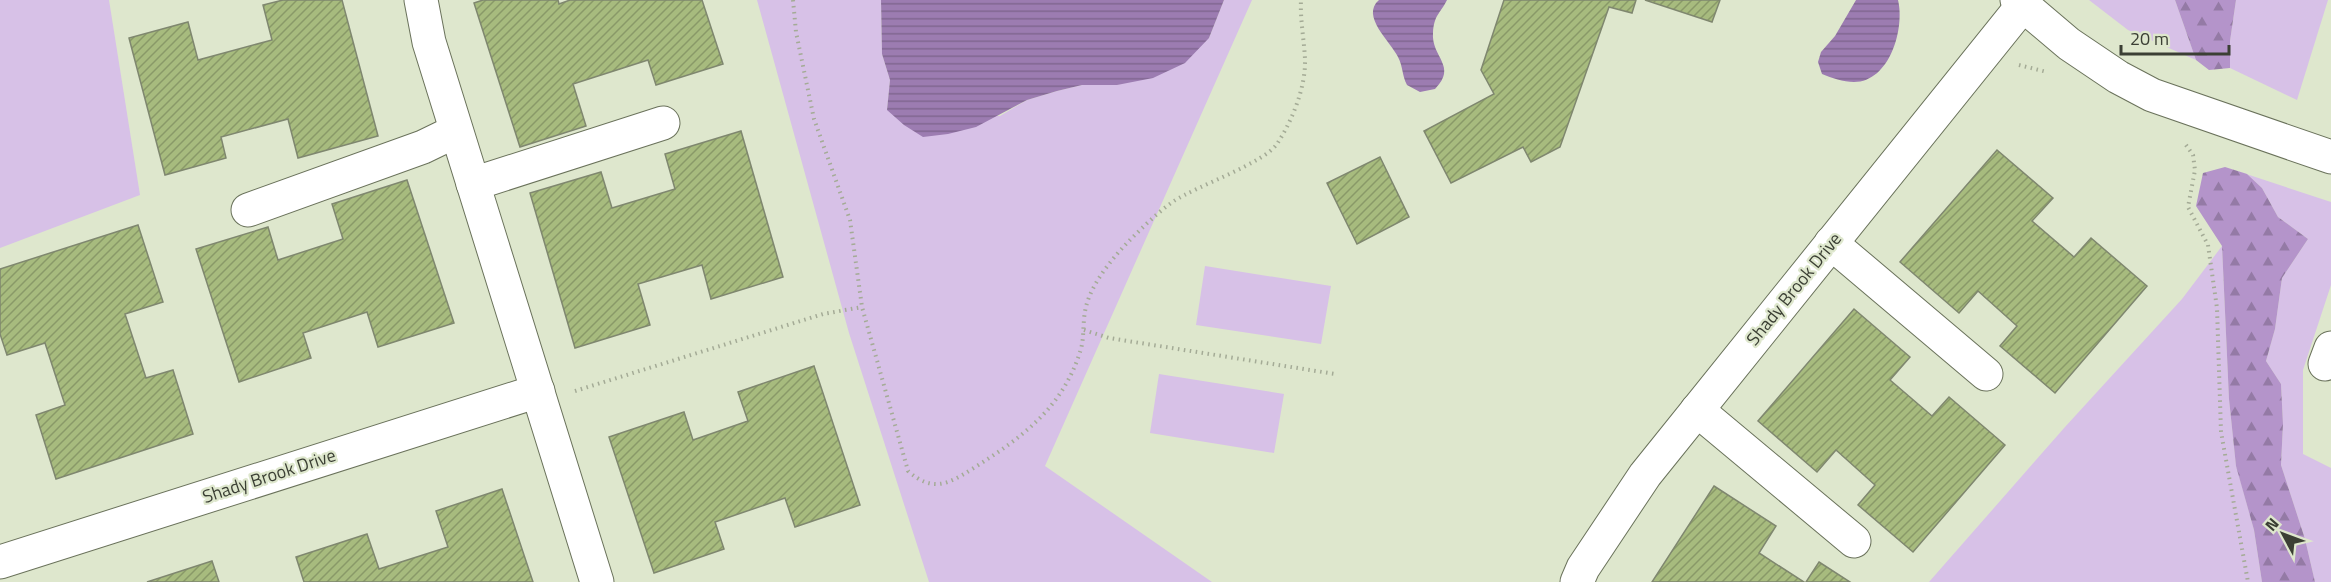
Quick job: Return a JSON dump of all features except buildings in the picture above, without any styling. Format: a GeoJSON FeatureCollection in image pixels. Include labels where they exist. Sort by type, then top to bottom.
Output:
{"type":"FeatureCollection","features":[{"type":"Feature","properties":{"kind":"street"},"geometry":{"type":"LineString","coordinates":[[421,0],[429,42],[473,184],[552,393],[597,582]]}},
{"type":"Feature","properties":{"kind":"street","name":"Shady Brook Drive"},"geometry":{"type":"LineString","coordinates":[[1577,582],[1583,568],[1644,475],[1832,243],[2020,3],[2069,44],[2152,95],[2331,157]]}},
{"type":"Feature","properties":{"kind":"street"},"geometry":{"type":"LineString","coordinates":[[473,184],[663,123]]}},
{"type":"Feature","properties":{"kind":"street"},"geometry":{"type":"LineString","coordinates":[[248,210],[423,147],[456,131]]}},
{"type":"Feature","properties":{"kind":"street"},"geometry":{"type":"LineString","coordinates":[[1832,243],[1986,374]]}},
{"type":"Feature","properties":{"kind":"street","name":"Shady Brook Drive"},"geometry":{"type":"LineString","coordinates":[[0,562],[552,393]]}},
{"type":"Feature","properties":{"kind":"street"},"geometry":{"type":"LineString","coordinates":[[1697,410],[1854,541]]}},
{"type":"Feature","properties":{"kind":"path"},"geometry":{"type":"LineString","coordinates":[[793,0],[798,43],[814,119],[850,220],[862,307],[908,471],[918,480],[931,485],[943,484],[961,477],[1024,435],[1055,401],[1080,352],[1086,307],[1098,282],[1108,264],[1142,228],[1175,200],[1262,156],[1275,147],[1300,91],[1305,62],[1301,0]]}},
{"type":"Feature","properties":{"kind":"path"},"geometry":{"type":"LineString","coordinates":[[2019,65],[2049,73]]}},
{"type":"Feature","properties":{"kind":"path"},"geometry":{"type":"LineString","coordinates":[[2184,143],[2193,154],[2195,170],[2188,207],[2208,245],[2217,308],[2221,432],[2248,582]]}},
{"type":"Feature","properties":{"kind":"path"},"geometry":{"type":"LineString","coordinates":[[552,393],[823,315],[862,307]]}},
{"type":"Feature","properties":{"kind":"path"},"geometry":{"type":"LineString","coordinates":[[1084,330],[1109,338],[1335,374]]}},
{"type":"Feature","properties":{"kind":"shaded area"},"geometry":{"type":"Polygon","coordinates":[[[0,0],[109,0],[140,195],[0,248],[0,0]]]}},
{"type":"Feature","properties":{"kind":"shaded area"},"geometry":{"type":"Polygon","coordinates":[[[757,0],[881,0],[882,54],[890,80],[887,110],[1000,116],[1027,100],[1057,91],[1082,85],[1117,85],[1209,38],[1224,0],[1252,0],[1045,466],[1212,582],[929,582],[849,333],[757,0]]]}},
{"type":"Feature","properties":{"kind":"shaded area"},"geometry":{"type":"Polygon","coordinates":[[[881,0],[1224,0],[1209,38],[1185,63],[1153,78],[1117,85],[1082,85],[1057,91],[1027,100],[976,127],[923,137],[904,125],[887,110],[890,80],[882,54],[881,0]]]}},
{"type":"Feature","properties":{"kind":"shaded area"},"geometry":{"type":"Polygon","coordinates":[[[1379,0],[1447,0],[1436,18],[1433,33],[1433,41],[1444,68],[1441,81],[1435,89],[1420,92],[1407,85],[1398,57],[1375,21],[1374,6],[1379,0]]]}},
{"type":"Feature","properties":{"kind":"shaded area"},"geometry":{"type":"Polygon","coordinates":[[[1856,0],[1898,0],[1900,12],[1897,38],[1886,63],[1867,80],[1850,82],[1822,74],[1818,62],[1821,52],[1835,36],[1856,0]]]}},
{"type":"Feature","properties":{"kind":"shaded area"},"geometry":{"type":"Polygon","coordinates":[[[2089,0],[2175,0],[2196,60],[2128,30],[2089,0]]]}},
{"type":"Feature","properties":{"kind":"shaded area"},"geometry":{"type":"Polygon","coordinates":[[[2236,0],[2328,0],[2297,100],[2230,68],[2230,41],[2236,0]]]}},
{"type":"Feature","properties":{"kind":"shaded area"},"geometry":{"type":"Polygon","coordinates":[[[2247,174],[2331,202],[2331,285],[2303,370],[2303,454],[2331,468],[2331,582],[2315,582],[2305,539],[2281,465],[2283,424],[2281,384],[2266,361],[2275,329],[2282,278],[2308,239],[2278,217],[2262,188],[2247,174]]]}},
{"type":"Feature","properties":{"kind":"shaded area"},"geometry":{"type":"Polygon","coordinates":[[[2222,246],[2229,399],[2236,465],[2254,530],[2262,582],[1929,582],[2065,427],[2182,299],[2222,246]]]}},
{"type":"Feature","properties":{"kind":"shaded area"},"geometry":{"type":"Polygon","coordinates":[[[1205,266],[1331,286],[1321,344],[1196,325],[1205,266]]]}},
{"type":"Feature","properties":{"kind":"shaded area"},"geometry":{"type":"Polygon","coordinates":[[[1159,374],[1284,394],[1274,453],[1150,433],[1159,374]]]}},
{"type":"Feature","properties":{"kind":"green space"},"geometry":{"type":"Polygon","coordinates":[[[2175,0],[2236,0],[2230,41],[2230,68],[2209,70],[2196,60],[2175,0]]]}},
{"type":"Feature","properties":{"kind":"green space"},"geometry":{"type":"Polygon","coordinates":[[[2225,167],[2247,174],[2262,188],[2278,217],[2308,239],[2282,278],[2275,329],[2266,361],[2281,384],[2283,424],[2281,465],[2305,539],[2315,582],[2262,582],[2254,530],[2236,466],[2229,399],[2222,246],[2196,206],[2203,173],[2225,167]]]}}]}
